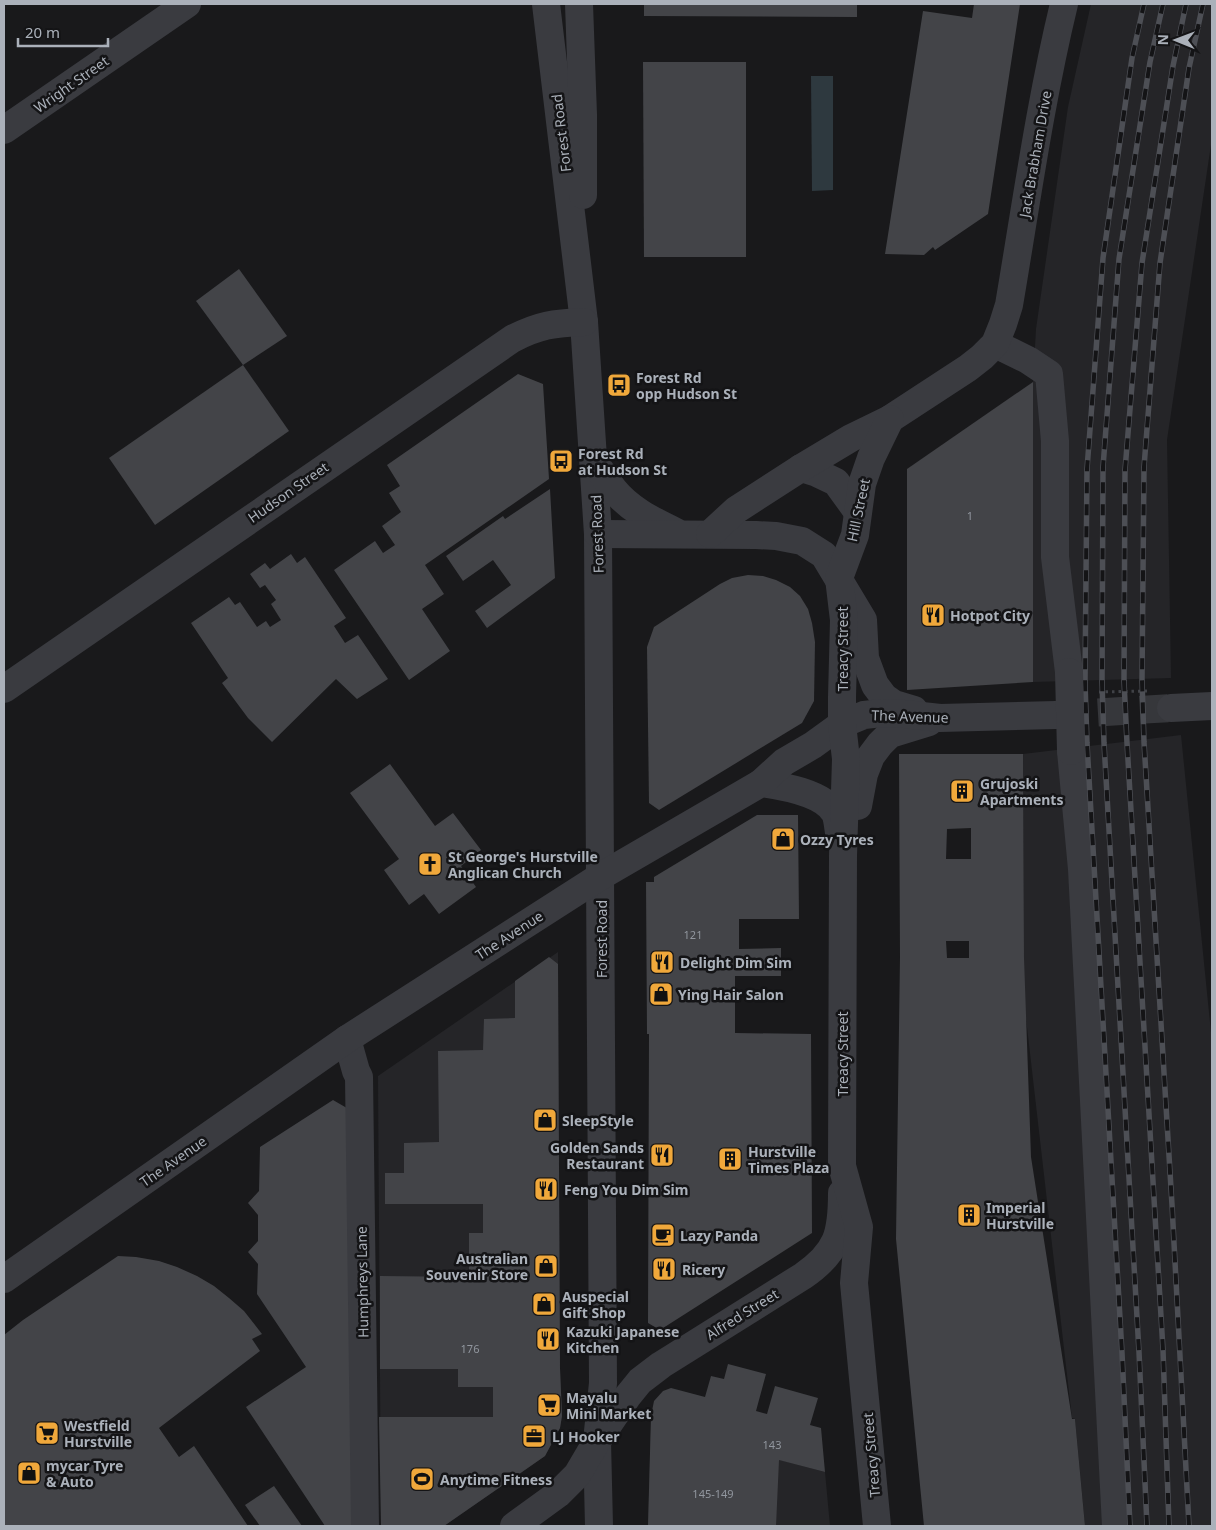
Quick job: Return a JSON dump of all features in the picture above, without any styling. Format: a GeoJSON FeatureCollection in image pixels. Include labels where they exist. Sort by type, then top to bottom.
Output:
{"type":"FeatureCollection","features":[{"type":"Feature","properties":{"kind":"street","name":"Wright Street"},"geometry":{"type":"LineString","coordinates":[[4,130],[187,4]]}},
{"type":"Feature","properties":{"kind":"street","name":"Forest Road"},"geometry":{"type":"LineString","coordinates":[[546,4],[584,322],[598,534],[603,1383],[597,1441],[599,1526]]}},
{"type":"Feature","properties":{"kind":"street","name":"Forest Road"},"geometry":{"type":"LineString","coordinates":[[579,4],[583,116],[584,322]]}},
{"type":"Feature","properties":{"kind":"street","name":"Jack Brabham Drive"},"geometry":{"type":"LineString","coordinates":[[995,344],[1009,305],[1042,106],[1064,4]]}},
{"type":"Feature","properties":{"kind":"street","name":"Hudson Street"},"geometry":{"type":"LineString","coordinates":[[4,689],[512,338],[533,328],[584,322]]}},
{"type":"Feature","properties":{"kind":"street"},"geometry":{"type":"LineString","coordinates":[[710,534],[736,510],[851,438],[890,419],[968,368],[995,344],[1028,360],[1049,374],[1055,441],[1055,557],[1069,672],[1071,751],[1082,869],[1116,1526]]}},
{"type":"Feature","properties":{"kind":"street","name":"Hill Street"},"geometry":{"type":"LineString","coordinates":[[839,578],[855,535],[862,484],[871,458],[890,419]]}},
{"type":"Feature","properties":{"kind":"street"},"geometry":{"type":"LineString","coordinates":[[593,459],[614,490],[630,505],[648,518],[680,534]]}},
{"type":"Feature","properties":{"kind":"street"},"geometry":{"type":"LineString","coordinates":[[801,468],[836,482],[857,511]]}},
{"type":"Feature","properties":{"kind":"street"},"geometry":{"type":"LineString","coordinates":[[598,534],[776,536],[802,541],[824,555],[863,620],[865,658],[875,685],[884,697],[894,704],[940,718]]}},
{"type":"Feature","properties":{"kind":"street","name":"Treacy Street"},"geometry":{"type":"LineString","coordinates":[[839,578],[844,620],[842,724],[846,759],[843,856],[842,1166],[859,1227],[854,1283],[877,1526]]}},
{"type":"Feature","properties":{"kind":"street"},"geometry":{"type":"LineString","coordinates":[[1172,708],[1212,706]]}},
{"type":"Feature","properties":{"kind":"street","name":"The Avenue"},"geometry":{"type":"LineString","coordinates":[[4,1279],[347,1040],[601,876],[761,783],[784,762],[813,745],[842,724],[864,715],[882,713],[940,718],[1056,715]]}},
{"type":"Feature","properties":{"kind":"street"},"geometry":{"type":"LineString","coordinates":[[843,856],[860,796],[864,774],[871,756],[890,734],[940,718]]}},
{"type":"Feature","properties":{"kind":"street"},"geometry":{"type":"LineString","coordinates":[[761,783],[785,787],[823,801],[835,814],[843,856]]}},
{"type":"Feature","properties":{"kind":"street","name":"Humphreys Lane"},"geometry":{"type":"LineString","coordinates":[[347,1040],[356,1071],[360,1077],[365,1526]]}},
{"type":"Feature","properties":{"kind":"street","name":"Alfred Street"},"geometry":{"type":"LineString","coordinates":[[514,1526],[558,1494],[577,1475],[626,1396],[646,1376],[820,1264],[833,1248],[840,1227],[842,1166]]}},
{"type":"Feature","properties":{"kind":"path"},"geometry":{"type":"LineString","coordinates":[[1098,692],[1148,691]]}},
{"type":"Feature","properties":{"kind":"shaded area"},"geometry":{"type":"Polygon","coordinates":[[[1091,4],[1212,4],[1212,138],[1167,440],[1171,678],[1033,682],[1033,382],[1036,329],[1068,107],[1091,4]]]}},
{"type":"Feature","properties":{"kind":"shaded area"},"geometry":{"type":"Polygon","coordinates":[[[811,76],[833,76],[833,190],[812,191],[811,76]]]}},
{"type":"Feature","properties":{"kind":"shaded area"},"geometry":{"type":"Polygon","coordinates":[[[1181,735],[1212,1042],[1212,1526],[1085,1526],[1075,1419],[1072,1418],[1024,1001],[1023,754],[1181,735]]]}},
{"type":"Feature","properties":{"kind":"shaded area"},"geometry":{"type":"Polygon","coordinates":[[[558,952],[560,1368],[562,1416],[560,1428],[545,1456],[444,1526],[381,1526],[378,1076],[558,952]]]}},
{"type":"Feature","properties":{"kind":"shaded area"},"geometry":{"type":"Polygon","coordinates":[[[651,1425],[825,1472],[830,1526],[648,1526],[651,1425]]]}},
{"type":"Feature","properties":{"kind":"building"},"geometry":{"type":"Polygon","coordinates":[[[644,4],[857,4],[857,17],[644,16],[644,4]]]}},
{"type":"Feature","properties":{"kind":"building"},"geometry":{"type":"Polygon","coordinates":[[[974,4],[1020,4],[988,214],[935,250],[933,247],[924,255],[885,254],[923,11],[972,18],[974,4]]]}},
{"type":"Feature","properties":{"kind":"building"},"geometry":{"type":"Polygon","coordinates":[[[643,62],[746,62],[746,257],[644,257],[643,62]]]}},
{"type":"Feature","properties":{"kind":"building"},"geometry":{"type":"Polygon","coordinates":[[[239,269],[287,336],[243,365],[196,301],[239,269]]]}},
{"type":"Feature","properties":{"kind":"building"},"geometry":{"type":"Polygon","coordinates":[[[243,365],[289,431],[155,525],[109,458],[243,365]]]}},
{"type":"Feature","properties":{"kind":"building"},"geometry":{"type":"Polygon","coordinates":[[[518,374],[543,384],[549,479],[425,565],[444,594],[422,609],[450,651],[409,680],[334,570],[375,541],[383,553],[395,545],[382,526],[401,512],[389,493],[400,486],[387,465],[518,374]]]}},
{"type":"Feature","properties":{"kind":"building"},"geometry":{"type":"Polygon","coordinates":[[[1033,382],[1033,682],[907,690],[907,469],[1033,382]]]}},
{"type":"Feature","properties":{"kind":"building"},"geometry":{"type":"Polygon","coordinates":[[[550,489],[555,578],[487,628],[475,611],[511,585],[493,560],[463,581],[446,556],[503,516],[505,519],[550,489]]]}},
{"type":"Feature","properties":{"kind":"building"},"geometry":{"type":"Polygon","coordinates":[[[291,554],[297,563],[305,557],[346,618],[334,626],[345,643],[358,635],[388,679],[357,699],[336,679],[272,742],[248,718],[222,683],[228,678],[191,623],[229,597],[235,605],[240,602],[257,627],[266,621],[270,627],[281,620],[271,604],[276,600],[265,585],[260,588],[250,574],[265,563],[270,569],[291,554]]]}},
{"type":"Feature","properties":{"kind":"building"},"geometry":{"type":"Polygon","coordinates":[[[748,575],[763,576],[790,587],[800,596],[808,609],[815,642],[814,701],[802,723],[659,810],[649,803],[647,647],[654,627],[720,584],[732,578],[748,575]]]}},
{"type":"Feature","properties":{"kind":"building","name":"Imperial Hurstville"},"geometry":{"type":"Polygon","coordinates":[[[899,754],[1023,754],[1024,958],[1031,1157],[1072,1419],[1075,1419],[1085,1526],[924,1526],[896,1239],[900,957],[899,754]],[[971,828],[947,829],[946,859],[971,859],[971,828]],[[946,941],[947,958],[969,958],[969,941],[946,941]]]}},
{"type":"Feature","properties":{"kind":"building"},"geometry":{"type":"Polygon","coordinates":[[[390,764],[435,826],[453,813],[481,850],[461,866],[476,887],[439,914],[424,894],[409,905],[384,870],[399,859],[350,793],[390,764]]]}},
{"type":"Feature","properties":{"kind":"building","name":"Hurstville Times Plaza"},"geometry":{"type":"Polygon","coordinates":[[[757,815],[798,815],[799,919],[739,919],[739,949],[781,948],[781,976],[735,976],[735,1033],[811,1034],[812,1233],[660,1330],[648,1323],[649,1034],[647,1034],[646,882],[654,882],[654,877],[757,815]]]}},
{"type":"Feature","properties":{"kind":"building"},"geometry":{"type":"Polygon","coordinates":[[[549,957],[558,964],[560,1368],[562,1416],[560,1428],[545,1456],[444,1526],[381,1526],[379,1417],[493,1417],[493,1387],[458,1387],[458,1369],[380,1369],[380,1276],[469,1277],[469,1233],[483,1233],[483,1204],[385,1204],[385,1173],[404,1173],[404,1143],[439,1142],[438,1051],[483,1050],[484,1019],[515,1018],[515,981],[549,957]]]}},
{"type":"Feature","properties":{"kind":"building"},"geometry":{"type":"Polygon","coordinates":[[[333,1100],[352,1111],[354,1526],[325,1526],[246,1407],[306,1367],[257,1294],[258,1264],[248,1252],[258,1241],[258,1215],[248,1203],[259,1191],[260,1147],[333,1100]]]}},
{"type":"Feature","properties":{"kind":"building"},"geometry":{"type":"Polygon","coordinates":[[[118,1256],[159,1261],[197,1276],[214,1286],[244,1311],[262,1334],[252,1339],[260,1351],[159,1428],[179,1457],[194,1446],[248,1526],[4,1526],[4,1335],[23,1320],[118,1256]]]}},
{"type":"Feature","properties":{"kind":"building"},"geometry":{"type":"Polygon","coordinates":[[[728,1364],[766,1374],[756,1411],[767,1414],[775,1386],[818,1398],[810,1425],[821,1428],[825,1472],[779,1460],[776,1526],[648,1526],[651,1416],[654,1401],[663,1391],[671,1388],[705,1397],[711,1376],[724,1379],[728,1364]]]}},
{"type":"Feature","properties":{"kind":"building"},"geometry":{"type":"Polygon","coordinates":[[[274,1486],[302,1526],[260,1526],[245,1505],[274,1486]]]}},
{"type":"Feature","properties":{"kind":"tunnel"},"geometry":{"type":"LineString","coordinates":[[1056,715],[1171,708]]}},
{"type":"Feature","properties":{"kind":"railway"},"geometry":{"type":"LineString","coordinates":[[1130,1526],[1085,682],[1087,469],[1103,258],[1132,58],[1144,4]]}},
{"type":"Feature","properties":{"kind":"railway"},"geometry":{"type":"LineString","coordinates":[[1147,1526],[1139,1352],[1104,743],[1102,682],[1103,467],[1119,259],[1150,62],[1163,4]]}},
{"type":"Feature","properties":{"kind":"railway"},"geometry":{"type":"LineString","coordinates":[[1169,1526],[1163,1350],[1124,681],[1125,470],[1142,263],[1173,66],[1186,4]]}},
{"type":"Feature","properties":{"kind":"railway"},"geometry":{"type":"LineString","coordinates":[[1189,1526],[1142,680],[1144,467],[1160,263],[1189,68],[1203,4]]}},
{"type":"Feature","properties":{"kind":"place","name":"Forest Rd opp Hudson St"},"geometry":{"type":"Point","coordinates":[619,385]}},
{"type":"Feature","properties":{"kind":"place","name":"Forest Rd at Hudson St"},"geometry":{"type":"Point","coordinates":[561,461]}},
{"type":"Feature","properties":{"kind":"place","name":"Hotpot City"},"geometry":{"type":"Point","coordinates":[933,615]}},
{"type":"Feature","properties":{"kind":"place","name":"Grujoski Apartments"},"geometry":{"type":"Point","coordinates":[962,791]}},
{"type":"Feature","properties":{"kind":"place","name":"Ozzy Tyres"},"geometry":{"type":"Point","coordinates":[783,839]}},
{"type":"Feature","properties":{"kind":"place","name":"St George's Hurstville Anglican Church"},"geometry":{"type":"Point","coordinates":[430,864]}},
{"type":"Feature","properties":{"kind":"place","name":"Delight Dim Sim"},"geometry":{"type":"Point","coordinates":[662,962]}},
{"type":"Feature","properties":{"kind":"place","name":"Ying Hair Salon"},"geometry":{"type":"Point","coordinates":[661,994]}},
{"type":"Feature","properties":{"kind":"place","name":"SleepStyle"},"geometry":{"type":"Point","coordinates":[545,1120]}},
{"type":"Feature","properties":{"kind":"place","name":"Golden Sands Restaurant"},"geometry":{"type":"Point","coordinates":[662,1155]}},
{"type":"Feature","properties":{"kind":"place","name":"Hurstville Times Plaza"},"geometry":{"type":"Point","coordinates":[730,1159]}},
{"type":"Feature","properties":{"kind":"place","name":"Feng You Dim Sim"},"geometry":{"type":"Point","coordinates":[546,1189]}},
{"type":"Feature","properties":{"kind":"place","name":"Imperial Hurstville"},"geometry":{"type":"Point","coordinates":[969,1215]}},
{"type":"Feature","properties":{"kind":"place","name":"Lazy Panda"},"geometry":{"type":"Point","coordinates":[663,1235]}},
{"type":"Feature","properties":{"kind":"place","name":"Australian Souvenir Store"},"geometry":{"type":"Point","coordinates":[546,1266]}},
{"type":"Feature","properties":{"kind":"place","name":"Ricery"},"geometry":{"type":"Point","coordinates":[664,1269]}},
{"type":"Feature","properties":{"kind":"place","name":"Auspecial Gift Shop"},"geometry":{"type":"Point","coordinates":[544,1304]}},
{"type":"Feature","properties":{"kind":"place","name":"Kazuki Japanese Kitchen"},"geometry":{"type":"Point","coordinates":[548,1339]}},
{"type":"Feature","properties":{"kind":"place","name":"Mayalu Mini Market"},"geometry":{"type":"Point","coordinates":[549,1405]}},
{"type":"Feature","properties":{"kind":"place","name":"Westfield Hurstville"},"geometry":{"type":"Point","coordinates":[47,1433]}},
{"type":"Feature","properties":{"kind":"place","name":"LJ Hooker"},"geometry":{"type":"Point","coordinates":[534,1436]}},
{"type":"Feature","properties":{"kind":"place","name":"mycar Tyre & Auto"},"geometry":{"type":"Point","coordinates":[29,1473]}},
{"type":"Feature","properties":{"kind":"place","name":"Anytime Fitness"},"geometry":{"type":"Point","coordinates":[422,1479]}}]}
